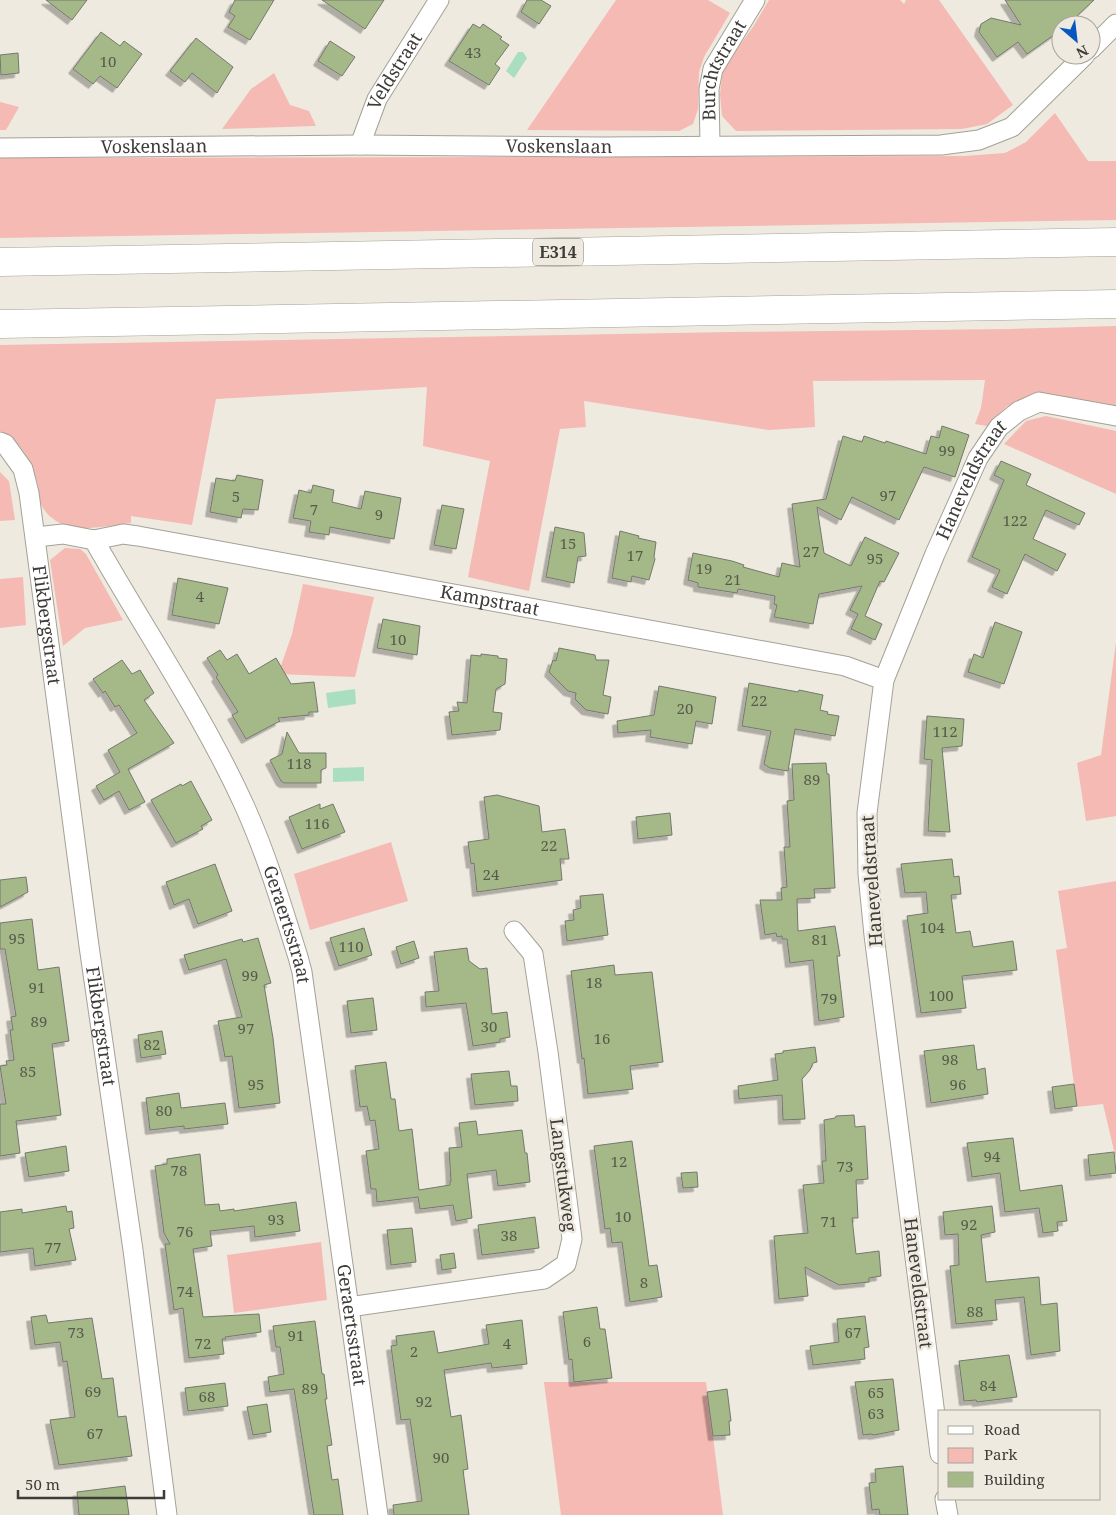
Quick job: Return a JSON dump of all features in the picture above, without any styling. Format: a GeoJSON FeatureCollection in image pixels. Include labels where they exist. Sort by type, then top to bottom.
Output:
{"type":"FeatureCollection","features":[{"type":"Feature","properties":{"kind":"highway","name":"E314"},"geometry":{"type":"LineString","coordinates":[[0,262],[1116,242]]}},
{"type":"Feature","properties":{"kind":"highway"},"geometry":{"type":"LineString","coordinates":[[0,324],[1116,304]]}},
{"type":"Feature","properties":{"kind":"street","name":"Veldstraat"},"geometry":{"type":"LineString","coordinates":[[360,145],[377,99],[439,0]]}},
{"type":"Feature","properties":{"kind":"street","name":"Burchtstraat"},"geometry":{"type":"LineString","coordinates":[[710,146],[709,88],[714,69],[755,0]]}},
{"type":"Feature","properties":{"kind":"street"},"geometry":{"type":"LineString","coordinates":[[1101,39],[1116,24]]}},
{"type":"Feature","properties":{"kind":"street","name":"Voskenslaan"},"geometry":{"type":"LineString","coordinates":[[0,148],[360,145],[600,147],[941,145],[979,140],[1012,127],[1076,65]]}},
{"type":"Feature","properties":{"kind":"street","name":"Haneveldstraat"},"geometry":{"type":"LineString","coordinates":[[938,1438],[874,935],[868,874],[867,813],[884,680],[935,554],[970,475],[978,458],[999,427],[1019,411],[1039,402],[1116,416]]}},
{"type":"Feature","properties":{"kind":"street"},"geometry":{"type":"LineString","coordinates":[[0,442],[4,444],[23,469],[36,537],[64,534],[94,540]]}},
{"type":"Feature","properties":{"kind":"street","name":"Kampstraat"},"geometry":{"type":"LineString","coordinates":[[94,540],[123,534],[138,536],[845,666],[884,680]]}},
{"type":"Feature","properties":{"kind":"street","name":"Flikbergstraat"},"geometry":{"type":"LineString","coordinates":[[36,537],[88,937],[167,1515]]}},
{"type":"Feature","properties":{"kind":"street","name":"Geraertsstraat"},"geometry":{"type":"LineString","coordinates":[[94,540],[209,736],[244,806],[270,865],[302,972],[378,1515]]}},
{"type":"Feature","properties":{"kind":"street","name":"Langstukweg"},"geometry":{"type":"LineString","coordinates":[[349,1307],[544,1280],[566,1264],[572,1239],[548,1052],[533,954],[514,931]]}},
{"type":"Feature","properties":{"kind":"street"},"geometry":{"type":"LineString","coordinates":[[946,1500],[948,1515]]}},
{"type":"Feature","properties":{"kind":"green space"},"geometry":{"type":"Polygon","coordinates":[[[616,0],[708,0],[730,13],[704,57],[699,72],[698,109],[693,124],[679,131],[527,130],[616,0]]]}},
{"type":"Feature","properties":{"kind":"green space"},"geometry":{"type":"Polygon","coordinates":[[[769,0],[900,0],[904,4],[906,0],[939,0],[1013,105],[987,124],[962,129],[736,131],[722,116],[720,94],[723,68],[753,27],[769,0]]]}},
{"type":"Feature","properties":{"kind":"green space"},"geometry":{"type":"Polygon","coordinates":[[[274,73],[290,105],[309,111],[316,126],[222,129],[251,89],[274,73]]]}},
{"type":"Feature","properties":{"kind":"green space"},"geometry":{"type":"Polygon","coordinates":[[[0,102],[19,107],[6,130],[0,130],[0,102]]]}},
{"type":"Feature","properties":{"kind":"green space"},"geometry":{"type":"Polygon","coordinates":[[[1055,113],[1088,161],[1116,161],[1116,220],[0,238],[0,158],[965,156],[1005,153],[1026,142],[1055,113]]]}},
{"type":"Feature","properties":{"kind":"green space"},"geometry":{"type":"Polygon","coordinates":[[[1116,326],[1116,407],[1021,400],[1006,407],[987,426],[975,424],[981,408],[985,380],[813,381],[815,427],[769,430],[584,401],[586,427],[560,429],[529,591],[468,577],[490,461],[423,446],[427,387],[216,399],[192,525],[131,516],[131,523],[98,527],[77,528],[61,524],[47,514],[41,504],[36,477],[25,454],[14,440],[0,431],[0,345],[1116,326]]]}},
{"type":"Feature","properties":{"kind":"green space"},"geometry":{"type":"Polygon","coordinates":[[[1046,416],[1116,431],[1116,494],[1004,444],[1026,421],[1046,416]]]}},
{"type":"Feature","properties":{"kind":"green space"},"geometry":{"type":"Polygon","coordinates":[[[0,472],[9,481],[15,520],[0,521],[0,472]]]}},
{"type":"Feature","properties":{"kind":"green space"},"geometry":{"type":"Polygon","coordinates":[[[65,548],[80,549],[86,554],[123,620],[85,628],[63,646],[50,560],[65,548]]]}},
{"type":"Feature","properties":{"kind":"green space"},"geometry":{"type":"Polygon","coordinates":[[[23,577],[26,625],[0,628],[0,579],[23,577]]]}},
{"type":"Feature","properties":{"kind":"green space"},"geometry":{"type":"Polygon","coordinates":[[[303,584],[374,597],[355,677],[278,674],[292,634],[303,584]]]}},
{"type":"Feature","properties":{"kind":"green space"},"geometry":{"type":"Polygon","coordinates":[[[1116,642],[1116,816],[1086,821],[1077,763],[1101,755],[1116,642]]]}},
{"type":"Feature","properties":{"kind":"green space"},"geometry":{"type":"Polygon","coordinates":[[[391,842],[408,901],[310,930],[294,874],[391,842]]]}},
{"type":"Feature","properties":{"kind":"green space"},"geometry":{"type":"Polygon","coordinates":[[[1116,881],[1116,1159],[1103,1104],[1077,1107],[1056,950],[1067,948],[1058,891],[1116,881]]]}},
{"type":"Feature","properties":{"kind":"green space"},"geometry":{"type":"Polygon","coordinates":[[[321,1242],[327,1300],[234,1313],[227,1255],[321,1242]]]}},
{"type":"Feature","properties":{"kind":"green space"},"geometry":{"type":"Polygon","coordinates":[[[544,1382],[706,1382],[723,1515],[561,1515],[544,1382]]]}},
{"type":"Feature","properties":{"kind":"shaded area"},"geometry":{"type":"Polygon","coordinates":[[[518,52],[523,52],[527,58],[514,78],[506,71],[518,52]]]}},
{"type":"Feature","properties":{"kind":"shaded area"},"geometry":{"type":"Polygon","coordinates":[[[355,689],[356,704],[328,708],[326,693],[355,689]]]}},
{"type":"Feature","properties":{"kind":"shaded area"},"geometry":{"type":"Polygon","coordinates":[[[364,767],[364,781],[333,782],[333,768],[364,767]]]}},
{"type":"Feature","properties":{"kind":"building"},"geometry":{"type":"Polygon","coordinates":[[[46,0],[87,0],[72,20],[46,0]]]}},
{"type":"Feature","properties":{"kind":"building"},"geometry":{"type":"Polygon","coordinates":[[[235,0],[274,0],[250,40],[228,27],[235,16],[229,12],[235,0]]]}},
{"type":"Feature","properties":{"kind":"building"},"geometry":{"type":"Polygon","coordinates":[[[322,0],[384,0],[365,29],[322,0]]]}},
{"type":"Feature","properties":{"kind":"building"},"geometry":{"type":"Polygon","coordinates":[[[527,0],[541,0],[551,6],[539,24],[521,12],[527,0]]]}},
{"type":"Feature","properties":{"kind":"building"},"geometry":{"type":"Polygon","coordinates":[[[1005,0],[1094,0],[1078,15],[1051,15],[1051,37],[1027,54],[1018,42],[997,57],[979,32],[981,24],[991,18],[1021,25],[1005,0]]]}},
{"type":"Feature","properties":{"kind":"building"},"geometry":{"type":"Polygon","coordinates":[[[473,24],[480,28],[483,24],[502,37],[500,39],[509,45],[495,64],[500,68],[489,85],[449,61],[473,24]]]}},
{"type":"Feature","properties":{"kind":"building"},"geometry":{"type":"Polygon","coordinates":[[[101,32],[120,46],[124,41],[142,54],[117,88],[100,76],[93,84],[73,69],[101,32]]]}},
{"type":"Feature","properties":{"kind":"building"},"geometry":{"type":"Polygon","coordinates":[[[196,38],[233,67],[217,93],[192,73],[185,82],[170,71],[196,38]]]}},
{"type":"Feature","properties":{"kind":"building"},"geometry":{"type":"Polygon","coordinates":[[[330,41],[355,57],[342,76],[318,61],[330,41]]]}},
{"type":"Feature","properties":{"kind":"building"},"geometry":{"type":"Polygon","coordinates":[[[18,53],[19,73],[1,75],[0,55],[18,53]]]}},
{"type":"Feature","properties":{"kind":"building"},"geometry":{"type":"Polygon","coordinates":[[[942,426],[969,435],[955,477],[924,467],[899,520],[852,497],[841,520],[817,507],[824,553],[851,566],[865,537],[899,553],[884,582],[880,581],[865,616],[882,624],[875,640],[851,629],[858,614],[850,610],[862,586],[819,594],[813,624],[774,617],[777,605],[774,604],[775,596],[738,589],[737,593],[698,587],[698,583],[688,580],[693,553],[732,561],[744,565],[743,567],[779,577],[782,563],[800,567],[792,504],[826,499],[843,436],[862,442],[864,436],[926,454],[931,436],[939,438],[942,426]]]}},
{"type":"Feature","properties":{"kind":"building"},"geometry":{"type":"Polygon","coordinates":[[[1001,461],[1031,474],[1026,485],[1085,513],[1079,525],[1046,510],[1033,539],[1066,554],[1057,571],[1025,554],[1007,594],[992,587],[1000,570],[972,557],[1004,480],[994,475],[1001,461]]]}},
{"type":"Feature","properties":{"kind":"building"},"geometry":{"type":"Polygon","coordinates":[[[237,475],[263,480],[258,510],[243,509],[241,518],[210,512],[216,478],[235,481],[237,475]]]}},
{"type":"Feature","properties":{"kind":"building"},"geometry":{"type":"Polygon","coordinates":[[[313,485],[334,490],[332,502],[361,509],[365,491],[401,498],[394,539],[330,527],[329,535],[309,532],[311,521],[293,518],[299,490],[311,493],[313,485]]]}},
{"type":"Feature","properties":{"kind":"building"},"geometry":{"type":"Polygon","coordinates":[[[442,505],[464,509],[456,549],[434,545],[442,505]]]}},
{"type":"Feature","properties":{"kind":"building"},"geometry":{"type":"Polygon","coordinates":[[[555,527],[584,533],[586,556],[578,557],[574,583],[546,577],[555,527]]]}},
{"type":"Feature","properties":{"kind":"building"},"geometry":{"type":"Polygon","coordinates":[[[620,531],[656,542],[655,559],[649,580],[632,576],[631,582],[612,578],[620,531]]]}},
{"type":"Feature","properties":{"kind":"building"},"geometry":{"type":"Polygon","coordinates":[[[178,578],[228,588],[219,624],[172,615],[178,578]]]}},
{"type":"Feature","properties":{"kind":"building"},"geometry":{"type":"Polygon","coordinates":[[[383,619],[420,626],[417,655],[377,648],[383,619]]]}},
{"type":"Feature","properties":{"kind":"building"},"geometry":{"type":"Polygon","coordinates":[[[995,622],[1022,632],[1004,684],[968,672],[974,654],[983,658],[995,622]]]}},
{"type":"Feature","properties":{"kind":"building"},"geometry":{"type":"Polygon","coordinates":[[[559,648],[595,655],[596,660],[609,660],[603,695],[611,697],[608,714],[586,710],[575,699],[576,693],[568,691],[549,672],[553,660],[556,661],[559,648]]]}},
{"type":"Feature","properties":{"kind":"building"},"geometry":{"type":"Polygon","coordinates":[[[220,650],[227,660],[237,654],[249,674],[276,658],[291,684],[314,682],[318,712],[309,712],[309,715],[278,718],[280,721],[246,739],[232,715],[238,712],[216,677],[218,675],[207,658],[220,650]]]}},
{"type":"Feature","properties":{"kind":"building"},"geometry":{"type":"Polygon","coordinates":[[[481,654],[507,659],[505,684],[496,689],[493,712],[502,713],[500,730],[452,735],[449,712],[459,711],[457,702],[467,703],[471,655],[481,656],[481,654]]]}},
{"type":"Feature","properties":{"kind":"building"},"geometry":{"type":"Polygon","coordinates":[[[122,660],[132,674],[140,670],[154,693],[144,700],[174,743],[128,769],[145,802],[129,810],[119,791],[104,800],[96,786],[120,772],[108,750],[137,733],[119,705],[115,707],[105,691],[103,693],[93,679],[122,660]]]}},
{"type":"Feature","properties":{"kind":"building"},"geometry":{"type":"Polygon","coordinates":[[[749,683],[823,695],[820,710],[828,712],[827,714],[839,716],[835,736],[795,729],[788,771],[770,768],[764,764],[771,731],[742,726],[749,683]]]}},
{"type":"Feature","properties":{"kind":"building"},"geometry":{"type":"Polygon","coordinates":[[[659,686],[716,697],[712,724],[696,721],[692,744],[650,737],[651,730],[618,733],[617,721],[654,715],[659,686]]]}},
{"type":"Feature","properties":{"kind":"building"},"geometry":{"type":"Polygon","coordinates":[[[927,716],[964,719],[962,746],[942,748],[950,832],[928,831],[932,760],[924,759],[927,716]]]}},
{"type":"Feature","properties":{"kind":"building"},"geometry":{"type":"Polygon","coordinates":[[[287,732],[299,753],[326,753],[326,768],[321,770],[321,783],[284,783],[281,781],[270,760],[282,754],[287,732]]]}},
{"type":"Feature","properties":{"kind":"building"},"geometry":{"type":"Polygon","coordinates":[[[826,763],[827,774],[829,774],[835,888],[814,889],[815,898],[797,899],[798,931],[835,926],[840,956],[837,956],[844,1017],[819,1021],[813,960],[790,963],[787,939],[782,939],[782,936],[777,937],[776,933],[765,935],[760,900],[782,900],[781,888],[787,887],[784,847],[790,847],[787,801],[794,800],[792,764],[826,763]]]}},
{"type":"Feature","properties":{"kind":"building"},"geometry":{"type":"Polygon","coordinates":[[[191,781],[212,820],[201,826],[203,829],[176,843],[151,800],[181,784],[182,786],[191,781]]]}},
{"type":"Feature","properties":{"kind":"building"},"geometry":{"type":"Polygon","coordinates":[[[497,795],[539,806],[542,832],[565,829],[569,859],[560,859],[562,880],[477,892],[474,863],[471,864],[468,842],[489,839],[484,797],[497,795]]]}},
{"type":"Feature","properties":{"kind":"building"},"geometry":{"type":"Polygon","coordinates":[[[320,804],[320,809],[333,804],[345,832],[302,849],[289,817],[320,804]]]}},
{"type":"Feature","properties":{"kind":"building"},"geometry":{"type":"Polygon","coordinates":[[[670,813],[672,835],[638,839],[636,817],[670,813]]]}},
{"type":"Feature","properties":{"kind":"building"},"geometry":{"type":"Polygon","coordinates":[[[952,859],[954,877],[959,876],[961,894],[951,895],[956,933],[970,931],[973,947],[1013,941],[1017,970],[962,976],[966,1008],[921,1013],[907,916],[928,913],[926,892],[905,893],[901,864],[952,859]]]}},
{"type":"Feature","properties":{"kind":"building"},"geometry":{"type":"Polygon","coordinates":[[[215,864],[232,911],[198,924],[189,899],[174,905],[166,882],[215,864]]]}},
{"type":"Feature","properties":{"kind":"building"},"geometry":{"type":"Polygon","coordinates":[[[26,877],[28,892],[0,907],[0,880],[26,877]]]}},
{"type":"Feature","properties":{"kind":"building"},"geometry":{"type":"Polygon","coordinates":[[[603,894],[608,935],[567,941],[565,921],[574,920],[573,910],[581,908],[580,896],[603,894]]]}},
{"type":"Feature","properties":{"kind":"building"},"geometry":{"type":"Polygon","coordinates":[[[32,919],[38,970],[59,967],[69,1041],[52,1044],[61,1115],[16,1121],[20,1153],[0,1156],[0,1104],[6,1104],[0,1066],[7,1065],[6,1061],[14,1060],[10,1030],[13,1030],[11,1017],[16,1016],[5,949],[0,949],[0,923],[32,919]]]}},
{"type":"Feature","properties":{"kind":"building"},"geometry":{"type":"Polygon","coordinates":[[[364,928],[372,955],[339,966],[330,938],[364,928]]]}},
{"type":"Feature","properties":{"kind":"building"},"geometry":{"type":"Polygon","coordinates":[[[258,938],[271,983],[264,985],[273,1038],[280,1103],[239,1108],[232,1056],[225,1057],[218,1021],[242,1017],[226,959],[189,970],[184,955],[242,939],[243,942],[258,938]]]}},
{"type":"Feature","properties":{"kind":"building"},"geometry":{"type":"Polygon","coordinates":[[[414,941],[419,958],[401,964],[396,947],[414,941]]]}},
{"type":"Feature","properties":{"kind":"building"},"geometry":{"type":"Polygon","coordinates":[[[467,948],[469,961],[480,969],[487,968],[492,1014],[507,1012],[510,1037],[500,1039],[500,1042],[473,1046],[466,1003],[426,1007],[425,992],[439,991],[434,952],[467,948]]]}},
{"type":"Feature","properties":{"kind":"building"},"geometry":{"type":"Polygon","coordinates":[[[614,965],[615,975],[652,972],[663,1062],[630,1066],[633,1089],[588,1094],[571,971],[614,965]]]}},
{"type":"Feature","properties":{"kind":"building"},"geometry":{"type":"Polygon","coordinates":[[[373,998],[377,1030],[351,1033],[347,1001],[373,998]]]}},
{"type":"Feature","properties":{"kind":"building"},"geometry":{"type":"Polygon","coordinates":[[[162,1031],[166,1054],[141,1058],[138,1035],[162,1031]]]}},
{"type":"Feature","properties":{"kind":"building"},"geometry":{"type":"Polygon","coordinates":[[[974,1045],[977,1070],[985,1068],[988,1094],[931,1103],[924,1051],[974,1045]]]}},
{"type":"Feature","properties":{"kind":"building"},"geometry":{"type":"Polygon","coordinates":[[[815,1047],[817,1062],[813,1063],[802,1079],[805,1119],[783,1120],[782,1095],[739,1099],[738,1086],[778,1080],[775,1054],[783,1053],[783,1051],[815,1047]]]}},
{"type":"Feature","properties":{"kind":"building"},"geometry":{"type":"Polygon","coordinates":[[[386,1062],[391,1099],[395,1099],[399,1131],[412,1129],[419,1190],[450,1185],[449,1148],[462,1147],[459,1123],[476,1121],[478,1135],[522,1130],[530,1182],[498,1186],[496,1170],[467,1174],[472,1218],[456,1221],[453,1205],[420,1209],[418,1197],[377,1202],[376,1189],[371,1189],[366,1151],[379,1149],[375,1120],[370,1121],[367,1106],[360,1107],[355,1066],[386,1062]]]}},
{"type":"Feature","properties":{"kind":"building"},"geometry":{"type":"Polygon","coordinates":[[[509,1071],[511,1086],[517,1086],[518,1101],[475,1105],[471,1074],[509,1071]]]}},
{"type":"Feature","properties":{"kind":"building"},"geometry":{"type":"Polygon","coordinates":[[[1074,1084],[1077,1106],[1055,1109],[1052,1087],[1074,1084]]]}},
{"type":"Feature","properties":{"kind":"building"},"geometry":{"type":"Polygon","coordinates":[[[179,1093],[181,1108],[225,1103],[228,1124],[184,1129],[184,1126],[150,1130],[146,1098],[179,1093]]]}},
{"type":"Feature","properties":{"kind":"building"},"geometry":{"type":"Polygon","coordinates":[[[854,1115],[855,1127],[865,1126],[868,1179],[856,1180],[858,1218],[852,1218],[856,1254],[879,1251],[881,1276],[869,1278],[869,1282],[839,1285],[805,1267],[808,1296],[779,1299],[774,1236],[808,1233],[803,1185],[824,1183],[822,1161],[826,1161],[824,1120],[835,1118],[836,1116],[854,1115]]]}},
{"type":"Feature","properties":{"kind":"building"},"geometry":{"type":"Polygon","coordinates":[[[1013,1138],[1020,1191],[1062,1185],[1067,1221],[1057,1222],[1058,1231],[1043,1233],[1039,1208],[1005,1212],[1000,1173],[972,1177],[967,1143],[1013,1138]]]}},
{"type":"Feature","properties":{"kind":"building"},"geometry":{"type":"Polygon","coordinates":[[[632,1141],[649,1266],[657,1265],[662,1297],[630,1302],[622,1242],[612,1243],[610,1228],[605,1229],[594,1146],[632,1141]]]}},
{"type":"Feature","properties":{"kind":"building"},"geometry":{"type":"Polygon","coordinates":[[[66,1146],[69,1171],[29,1177],[25,1153],[66,1146]]]}},
{"type":"Feature","properties":{"kind":"building"},"geometry":{"type":"Polygon","coordinates":[[[1114,1152],[1116,1173],[1090,1176],[1088,1155],[1114,1152]]]}},
{"type":"Feature","properties":{"kind":"building"},"geometry":{"type":"Polygon","coordinates":[[[200,1154],[205,1205],[219,1204],[220,1211],[234,1209],[234,1211],[296,1202],[300,1231],[255,1237],[254,1226],[210,1231],[212,1246],[193,1249],[203,1317],[259,1314],[261,1332],[225,1337],[226,1339],[222,1339],[224,1354],[189,1358],[183,1308],[174,1310],[165,1244],[170,1244],[164,1233],[155,1166],[167,1164],[167,1159],[200,1154]]]}},
{"type":"Feature","properties":{"kind":"building"},"geometry":{"type":"Polygon","coordinates":[[[697,1172],[698,1187],[683,1188],[681,1173],[697,1172]]]}},
{"type":"Feature","properties":{"kind":"building"},"geometry":{"type":"Polygon","coordinates":[[[66,1206],[67,1212],[72,1211],[74,1228],[69,1229],[76,1260],[35,1266],[33,1248],[0,1252],[0,1212],[22,1209],[22,1213],[66,1206]]]}},
{"type":"Feature","properties":{"kind":"building"},"geometry":{"type":"Polygon","coordinates":[[[992,1206],[995,1232],[981,1235],[986,1282],[1039,1277],[1041,1305],[1057,1303],[1060,1351],[1031,1355],[1024,1297],[995,1300],[997,1320],[956,1324],[950,1266],[959,1265],[958,1234],[945,1235],[943,1212],[992,1206]]]}},
{"type":"Feature","properties":{"kind":"building"},"geometry":{"type":"Polygon","coordinates":[[[535,1217],[539,1248],[482,1255],[478,1225],[535,1217]]]}},
{"type":"Feature","properties":{"kind":"building"},"geometry":{"type":"Polygon","coordinates":[[[412,1228],[416,1262],[391,1265],[387,1230],[412,1228]]]}},
{"type":"Feature","properties":{"kind":"building"},"geometry":{"type":"Polygon","coordinates":[[[454,1253],[456,1268],[442,1270],[440,1255],[454,1253]]]}},
{"type":"Feature","properties":{"kind":"building"},"geometry":{"type":"Polygon","coordinates":[[[597,1307],[600,1329],[605,1329],[612,1378],[574,1382],[572,1359],[569,1360],[563,1312],[597,1307]]]}},
{"type":"Feature","properties":{"kind":"building"},"geometry":{"type":"Polygon","coordinates":[[[46,1315],[48,1323],[92,1318],[102,1379],[113,1378],[118,1417],[126,1416],[132,1456],[59,1465],[50,1420],[75,1417],[67,1361],[63,1362],[60,1342],[35,1345],[31,1317],[46,1315]]]}},
{"type":"Feature","properties":{"kind":"building"},"geometry":{"type":"Polygon","coordinates":[[[865,1316],[869,1347],[864,1348],[865,1359],[813,1365],[810,1346],[839,1342],[837,1319],[865,1316]]]}},
{"type":"Feature","properties":{"kind":"building"},"geometry":{"type":"Polygon","coordinates":[[[522,1320],[527,1364],[492,1368],[491,1363],[444,1370],[451,1417],[461,1415],[468,1469],[463,1470],[469,1515],[394,1515],[393,1505],[422,1501],[410,1419],[401,1420],[391,1346],[397,1345],[396,1336],[434,1331],[438,1353],[489,1344],[486,1325],[522,1320]]]}},
{"type":"Feature","properties":{"kind":"building"},"geometry":{"type":"Polygon","coordinates":[[[315,1321],[322,1374],[324,1374],[327,1399],[325,1399],[332,1445],[327,1446],[332,1480],[338,1479],[343,1515],[314,1515],[294,1389],[270,1392],[268,1377],[284,1374],[280,1347],[276,1347],[273,1326],[315,1321]]]}},
{"type":"Feature","properties":{"kind":"building"},"geometry":{"type":"Polygon","coordinates":[[[1009,1355],[1017,1397],[977,1402],[976,1400],[964,1401],[959,1361],[1009,1355]]]}},
{"type":"Feature","properties":{"kind":"building"},"geometry":{"type":"Polygon","coordinates":[[[893,1379],[899,1430],[874,1435],[863,1435],[855,1382],[893,1379]]]}},
{"type":"Feature","properties":{"kind":"building"},"geometry":{"type":"Polygon","coordinates":[[[225,1383],[228,1406],[188,1411],[185,1388],[225,1383]]]}},
{"type":"Feature","properties":{"kind":"building"},"geometry":{"type":"Polygon","coordinates":[[[727,1389],[731,1421],[729,1421],[730,1435],[713,1436],[707,1392],[727,1389]]]}},
{"type":"Feature","properties":{"kind":"building"},"geometry":{"type":"Polygon","coordinates":[[[267,1404],[271,1432],[253,1435],[247,1407],[267,1404]]]}},
{"type":"Feature","properties":{"kind":"building"},"geometry":{"type":"Polygon","coordinates":[[[903,1466],[908,1515],[880,1515],[879,1509],[872,1510],[869,1483],[876,1482],[875,1469],[903,1466]]]}},
{"type":"Feature","properties":{"kind":"building"},"geometry":{"type":"Polygon","coordinates":[[[125,1486],[129,1515],[79,1515],[77,1492],[125,1486]]]}}]}
